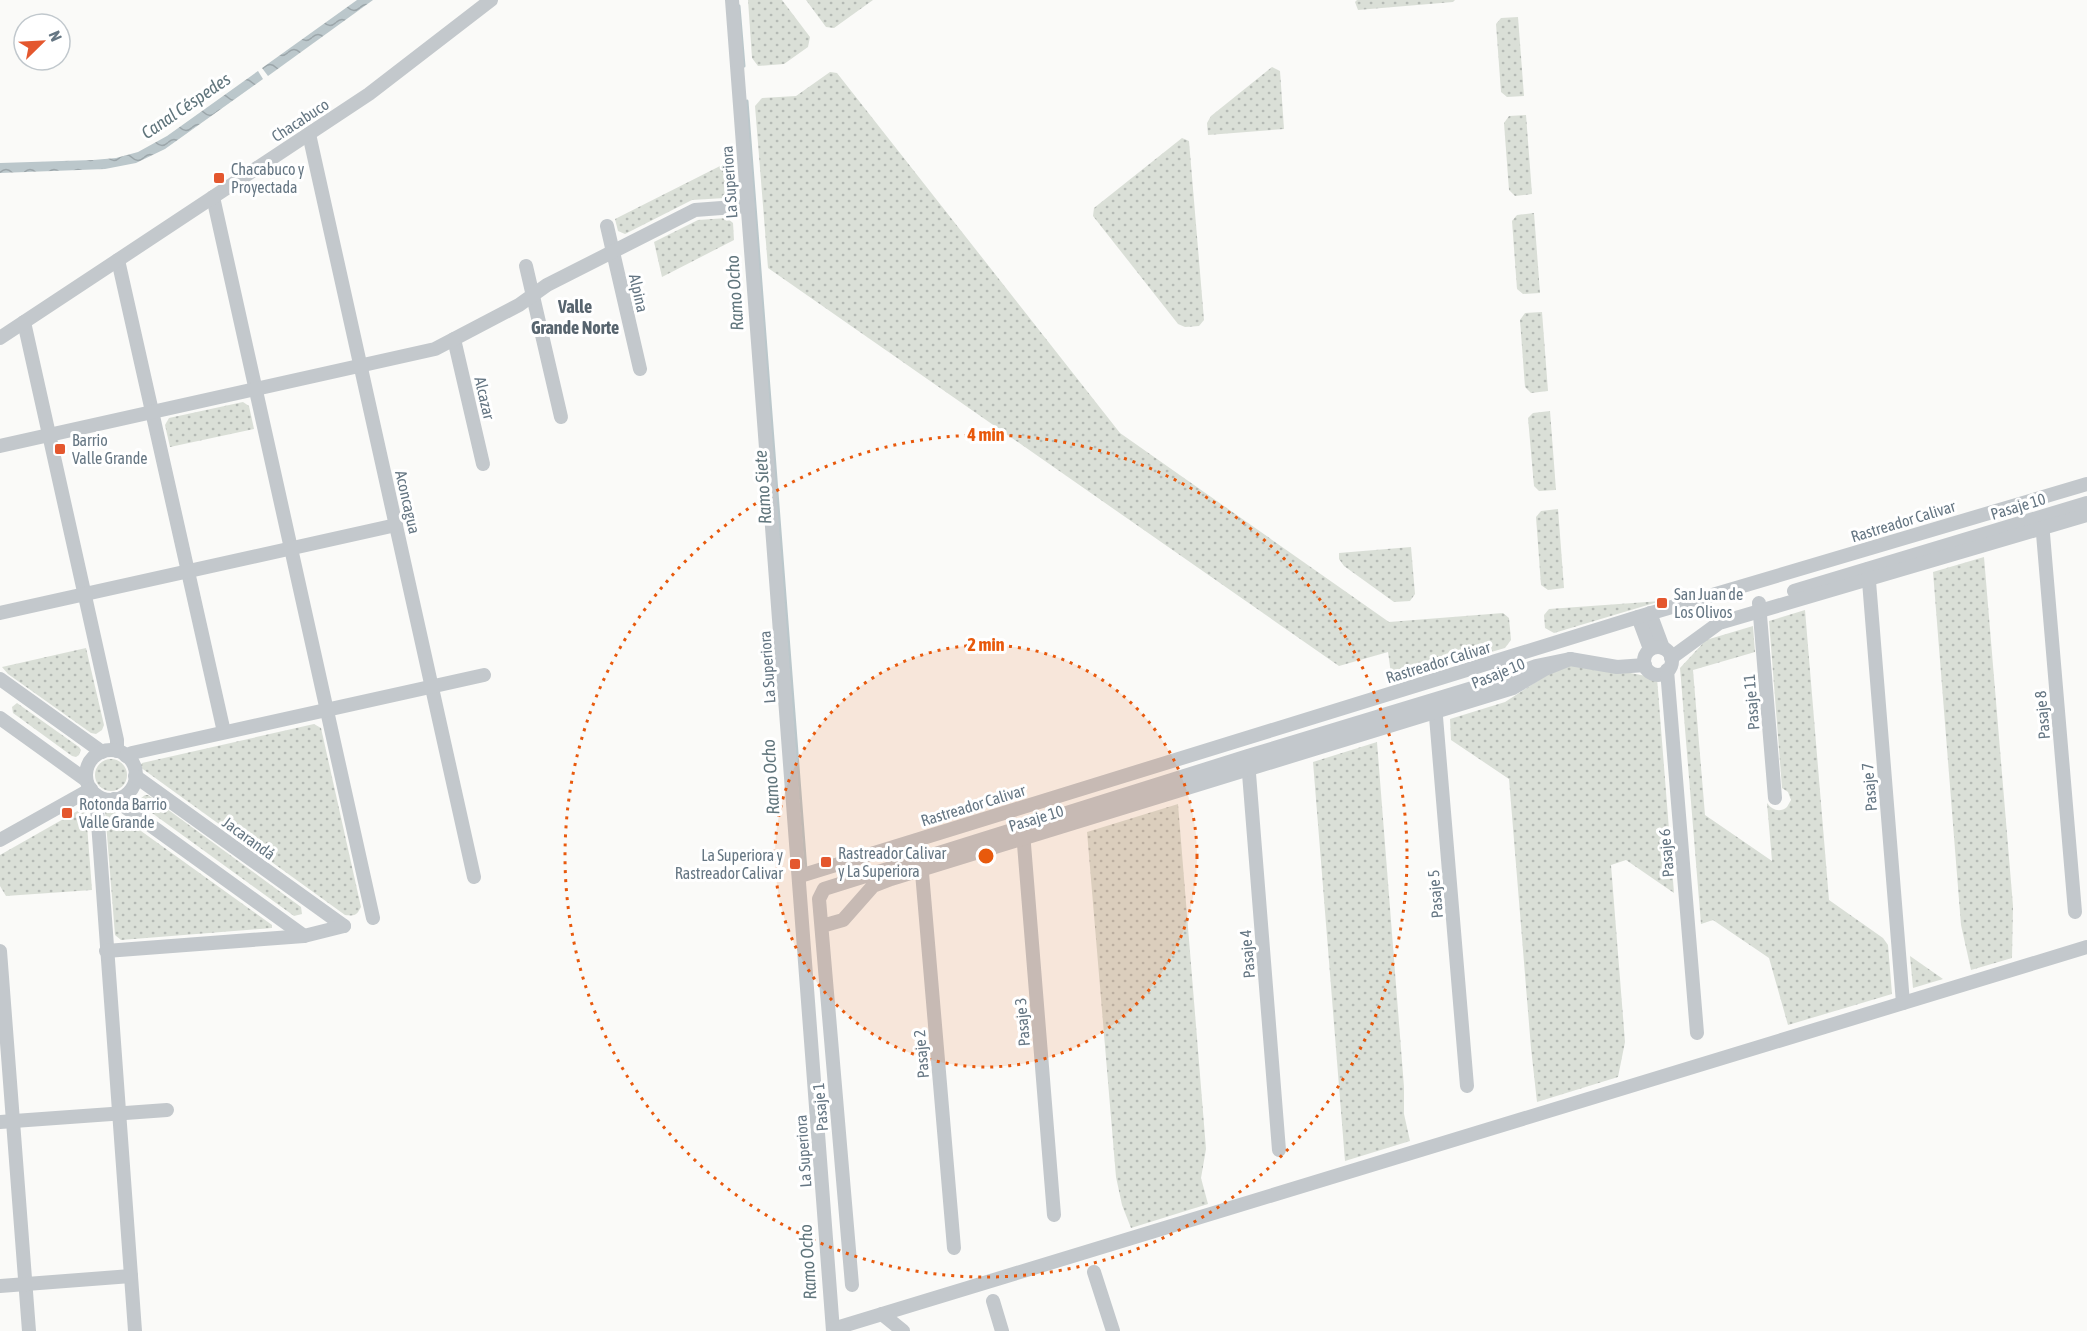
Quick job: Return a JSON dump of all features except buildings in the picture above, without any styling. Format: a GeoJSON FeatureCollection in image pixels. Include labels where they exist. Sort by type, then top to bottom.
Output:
{"type":"FeatureCollection","features":[{"type":"Feature","properties":{"kind":"street","name":"Chacabuco"},"geometry":{"type":"LineString","coordinates":[[0,338],[369,94],[491,0]]}},
{"type":"Feature","properties":{"kind":"street","name":"La Superiora"},"geometry":{"type":"LineString","coordinates":[[732,0],[833,1330]]}},
{"type":"Feature","properties":{"kind":"street","name":"Aconcagua"},"geometry":{"type":"LineString","coordinates":[[309,134],[474,878]]}},
{"type":"Feature","properties":{"kind":"street"},"geometry":{"type":"LineString","coordinates":[[213,197],[373,918]]}},
{"type":"Feature","properties":{"kind":"street"},"geometry":{"type":"LineString","coordinates":[[0,446],[435,349],[519,305],[547,285],[695,210],[748,206]]}},
{"type":"Feature","properties":{"kind":"street","name":"Alpina"},"geometry":{"type":"LineString","coordinates":[[607,226],[640,369]]}},
{"type":"Feature","properties":{"kind":"street"},"geometry":{"type":"LineString","coordinates":[[118,260],[224,732]]}},
{"type":"Feature","properties":{"kind":"street"},"geometry":{"type":"LineString","coordinates":[[526,266],[561,417]]}},
{"type":"Feature","properties":{"kind":"street"},"geometry":{"type":"LineString","coordinates":[[0,718],[108,800],[121,798],[131,789],[135,776],[133,765],[121,754],[117,740],[24,322]]}},
{"type":"Feature","properties":{"kind":"street","name":"Alcazar"},"geometry":{"type":"LineString","coordinates":[[454,339],[483,464]]}},
{"type":"Feature","properties":{"kind":"street","name":"Rastreador Calivar"},"geometry":{"type":"LineString","coordinates":[[800,876],[1644,615],[2087,484]]}},
{"type":"Feature","properties":{"kind":"street","name":"Pasaje 10"},"geometry":{"type":"LineString","coordinates":[[921,864],[873,886],[843,920],[822,926],[819,899],[824,889],[921,864],[1435,706],[1536,666],[1570,659],[1617,667],[1645,665],[1655,674],[1664,673],[1663,656],[1694,641],[1719,623],[1759,607],[2042,522],[2087,503]]}},
{"type":"Feature","properties":{"kind":"street","name":"Pasaje 10"},"geometry":{"type":"LineString","coordinates":[[2042,522],[2087,515]]}},
{"type":"Feature","properties":{"kind":"street","name":"Pasaje 8"},"geometry":{"type":"LineString","coordinates":[[2042,522],[2075,912]]}},
{"type":"Feature","properties":{"kind":"street"},"geometry":{"type":"LineString","coordinates":[[0,613],[396,525]]}},
{"type":"Feature","properties":{"kind":"street","name":"Pasaje 7"},"geometry":{"type":"LineString","coordinates":[[1868,574],[1903,1003]]}},
{"type":"Feature","properties":{"kind":"street","name":"Pasaje 11"},"geometry":{"type":"LineString","coordinates":[[1759,607],[1775,798]]}},
{"type":"Feature","properties":{"kind":"street","name":"Pasaje 6"},"geometry":{"type":"LineString","coordinates":[[1644,615],[1663,656],[1697,1033]]}},
{"type":"Feature","properties":{"kind":"street"},"geometry":{"type":"LineString","coordinates":[[1645,665],[1645,656],[1663,656]]}},
{"type":"Feature","properties":{"kind":"street"},"geometry":{"type":"LineString","coordinates":[[0,679],[102,752],[121,754],[484,675]]}},
{"type":"Feature","properties":{"kind":"street","name":"Pasaje 5"},"geometry":{"type":"LineString","coordinates":[[1435,706],[1467,1086]]}},
{"type":"Feature","properties":{"kind":"street"},"geometry":{"type":"LineString","coordinates":[[102,752],[91,760],[88,766],[106,951],[135,1331]]}},
{"type":"Feature","properties":{"kind":"street","name":"Pasaje 4"},"geometry":{"type":"LineString","coordinates":[[1248,763],[1279,1150]]}},
{"type":"Feature","properties":{"kind":"street","name":"Jacarandá"},"geometry":{"type":"LineString","coordinates":[[135,776],[344,926],[304,936]]}},
{"type":"Feature","properties":{"kind":"street"},"geometry":{"type":"LineString","coordinates":[[0,840],[91,788]]}},
{"type":"Feature","properties":{"kind":"street"},"geometry":{"type":"LineString","coordinates":[[114,800],[304,936]]}},
{"type":"Feature","properties":{"kind":"street","name":"Pasaje 3"},"geometry":{"type":"LineString","coordinates":[[1023,833],[1054,1215]]}},
{"type":"Feature","properties":{"kind":"street","name":"Pasaje 2"},"geometry":{"type":"LineString","coordinates":[[921,864],[954,1248]]}},
{"type":"Feature","properties":{"kind":"street","name":"Pasaje 1"},"geometry":{"type":"LineString","coordinates":[[822,926],[852,1286]]}},
{"type":"Feature","properties":{"kind":"street"},"geometry":{"type":"LineString","coordinates":[[106,951],[304,936]]}},
{"type":"Feature","properties":{"kind":"street"},"geometry":{"type":"LineString","coordinates":[[833,1330],[2087,946]]}},
{"type":"Feature","properties":{"kind":"street"},"geometry":{"type":"LineString","coordinates":[[0,951],[6,1122],[29,1331]]}},
{"type":"Feature","properties":{"kind":"street"},"geometry":{"type":"LineString","coordinates":[[6,1122],[167,1110]]}},
{"type":"Feature","properties":{"kind":"street"},"geometry":{"type":"LineString","coordinates":[[1094,1272],[1113,1331]]}},
{"type":"Feature","properties":{"kind":"street"},"geometry":{"type":"LineString","coordinates":[[0,1286],[131,1276]]}},
{"type":"Feature","properties":{"kind":"street"},"geometry":{"type":"LineString","coordinates":[[993,1301],[1002,1331]]}},
{"type":"Feature","properties":{"kind":"street"},"geometry":{"type":"LineString","coordinates":[[882,1314],[903,1331]]}},
{"type":"Feature","properties":{"kind":"shaded area"},"geometry":{"type":"Polygon","coordinates":[[[748,0],[782,0],[810,37],[808,47],[784,64],[758,66],[752,58],[748,0]]]}},
{"type":"Feature","properties":{"kind":"shaded area"},"geometry":{"type":"Polygon","coordinates":[[[806,0],[873,0],[834,28],[826,27],[806,0]]]}},
{"type":"Feature","properties":{"kind":"shaded area"},"geometry":{"type":"Polygon","coordinates":[[[1357,0],[1455,0],[1358,10],[1355,2],[1357,0]]]}},
{"type":"Feature","properties":{"kind":"shaded area"},"geometry":{"type":"Polygon","coordinates":[[[1518,17],[1524,96],[1507,97],[1501,92],[1496,24],[1501,18],[1518,17]]]}},
{"type":"Feature","properties":{"kind":"shaded area"},"geometry":{"type":"Polygon","coordinates":[[[1272,67],[1280,71],[1284,129],[1208,135],[1207,123],[1211,116],[1272,67]]]}},
{"type":"Feature","properties":{"kind":"shaded area"},"geometry":{"type":"Polygon","coordinates":[[[830,72],[837,73],[1120,433],[1389,622],[1503,613],[1509,618],[1511,640],[1505,648],[1392,681],[1388,652],[1339,666],[768,268],[755,106],[762,98],[796,96],[830,72]]]}},
{"type":"Feature","properties":{"kind":"shaded area"},"geometry":{"type":"Polygon","coordinates":[[[1526,115],[1532,194],[1515,196],[1509,190],[1504,123],[1509,116],[1526,115]]]}},
{"type":"Feature","properties":{"kind":"shaded area"},"geometry":{"type":"Polygon","coordinates":[[[1182,138],[1189,141],[1204,320],[1199,326],[1185,327],[1178,324],[1093,216],[1094,208],[1182,138]]]}},
{"type":"Feature","properties":{"kind":"shaded area"},"geometry":{"type":"Polygon","coordinates":[[[728,162],[730,192],[725,198],[692,200],[625,234],[618,231],[615,219],[728,162]]]}},
{"type":"Feature","properties":{"kind":"shaded area"},"geometry":{"type":"Polygon","coordinates":[[[1534,213],[1540,293],[1523,294],[1517,289],[1512,221],[1517,215],[1534,213]]]}},
{"type":"Feature","properties":{"kind":"shaded area"},"geometry":{"type":"Polygon","coordinates":[[[727,218],[733,223],[734,240],[662,277],[654,242],[698,220],[727,218]]]}},
{"type":"Feature","properties":{"kind":"shaded area"},"geometry":{"type":"Polygon","coordinates":[[[1542,312],[1548,391],[1531,393],[1525,387],[1520,320],[1525,313],[1542,312]]]}},
{"type":"Feature","properties":{"kind":"shaded area"},"geometry":{"type":"Polygon","coordinates":[[[243,402],[249,406],[254,429],[170,447],[165,425],[169,418],[243,402]]]}},
{"type":"Feature","properties":{"kind":"shaded area"},"geometry":{"type":"Polygon","coordinates":[[[1550,411],[1556,490],[1539,491],[1534,486],[1528,418],[1533,413],[1550,411]]]}},
{"type":"Feature","properties":{"kind":"shaded area"},"geometry":{"type":"Polygon","coordinates":[[[1558,509],[1564,588],[1548,590],[1541,585],[1536,517],[1541,511],[1558,509]]]}},
{"type":"Feature","properties":{"kind":"shaded area"},"geometry":{"type":"Polygon","coordinates":[[[1411,547],[1415,594],[1410,601],[1394,602],[1344,566],[1339,559],[1339,553],[1411,547]]]}},
{"type":"Feature","properties":{"kind":"shaded area"},"geometry":{"type":"Polygon","coordinates":[[[1984,557],[2013,906],[2012,958],[1971,970],[1961,925],[1933,572],[1984,557]]]}},
{"type":"Feature","properties":{"kind":"shaded area"},"geometry":{"type":"Polygon","coordinates":[[[1661,601],[1554,633],[1545,628],[1544,615],[1549,609],[1661,601]]]}},
{"type":"Feature","properties":{"kind":"shaded area"},"geometry":{"type":"Polygon","coordinates":[[[1805,610],[1829,900],[1883,938],[1888,945],[1892,994],[1788,1025],[1769,958],[1713,920],[1701,924],[1680,668],[1706,640],[1753,626],[1755,652],[1693,670],[1705,815],[1772,861],[1767,803],[1774,809],[1782,810],[1791,800],[1788,792],[1782,788],[1769,621],[1805,610]]]}},
{"type":"Feature","properties":{"kind":"shaded area"},"geometry":{"type":"Polygon","coordinates":[[[86,648],[104,725],[102,730],[96,734],[91,733],[8,674],[2,667],[86,648]]]}},
{"type":"Feature","properties":{"kind":"shaded area"},"geometry":{"type":"Polygon","coordinates":[[[1577,663],[1657,678],[1674,893],[1626,860],[1611,865],[1625,1042],[1618,1077],[1537,1102],[1509,779],[1451,740],[1450,719],[1505,702],[1550,673],[1577,663]]]}},
{"type":"Feature","properties":{"kind":"shaded area"},"geometry":{"type":"Polygon","coordinates":[[[17,703],[79,747],[81,750],[79,755],[72,756],[13,713],[12,707],[17,703]]]}},
{"type":"Feature","properties":{"kind":"shaded area"},"geometry":{"type":"Polygon","coordinates":[[[314,724],[321,728],[361,907],[353,915],[345,915],[140,767],[142,763],[314,724]]]}},
{"type":"Feature","properties":{"kind":"shaded area"},"geometry":{"type":"Polygon","coordinates":[[[1377,742],[1404,1087],[1404,1114],[1410,1141],[1345,1161],[1313,762],[1377,742]]]}},
{"type":"Feature","properties":{"kind":"shaded area"},"geometry":{"type":"Polygon","coordinates":[[[111,759],[123,763],[127,775],[123,787],[111,791],[99,787],[95,775],[99,763],[111,759]]]}},
{"type":"Feature","properties":{"kind":"shaded area"},"geometry":{"type":"Polygon","coordinates":[[[145,795],[301,907],[302,914],[294,916],[141,805],[140,799],[145,795]]]}},
{"type":"Feature","properties":{"kind":"shaded area"},"geometry":{"type":"Polygon","coordinates":[[[1178,804],[1206,1149],[1201,1178],[1208,1204],[1131,1228],[1122,1205],[1116,1177],[1087,832],[1178,804]]]}},
{"type":"Feature","properties":{"kind":"shaded area"},"geometry":{"type":"Polygon","coordinates":[[[109,808],[272,925],[272,928],[121,940],[115,935],[105,810],[109,808]]]}},
{"type":"Feature","properties":{"kind":"shaded area"},"geometry":{"type":"Polygon","coordinates":[[[81,809],[86,812],[92,890],[6,896],[0,886],[0,855],[81,809]]]}},
{"type":"Feature","properties":{"kind":"shaded area"},"geometry":{"type":"Polygon","coordinates":[[[1910,956],[1943,979],[1913,988],[1910,956]]]}},
{"type":"Feature","properties":{"kind":"water"},"geometry":{"type":"Polygon","coordinates":[[[357,0],[373,0],[268,76],[262,68],[357,0]]]}},
{"type":"Feature","properties":{"kind":"water"},"geometry":{"type":"Polygon","coordinates":[[[258,71],[263,79],[165,149],[136,163],[105,169],[0,173],[0,163],[93,160],[116,158],[138,152],[167,136],[258,71]]]}},
{"type":"Feature","properties":{"kind":"waterway","name":"Ramo Siete"},"geometry":{"type":"LineString","coordinates":[[739,6],[744,66]]}},
{"type":"Feature","properties":{"kind":"waterway","name":"Ramo Siete"},"geometry":{"type":"LineString","coordinates":[[747,101],[806,870]]}},
{"type":"Feature","properties":{"kind":"place","name":"Chacabuco y Proyectada"},"geometry":{"type":"Point","coordinates":[219,178]}},
{"type":"Feature","properties":{"kind":"place","name":"Barrio Valle Grande"},"geometry":{"type":"Point","coordinates":[60,449]}},
{"type":"Feature","properties":{"kind":"place","name":"San Juan de Los Olivos"},"geometry":{"type":"Point","coordinates":[1662,603]}},
{"type":"Feature","properties":{"kind":"place","name":"Rotonda Barrio Valle Grande"},"geometry":{"type":"Point","coordinates":[67,813]}},
{"type":"Feature","properties":{"kind":"place","name":"Rastreador Calivar y La Superiora"},"geometry":{"type":"Point","coordinates":[826,862]}},
{"type":"Feature","properties":{"kind":"place","name":"La Superiora y Rastreador Calivar"},"geometry":{"type":"Point","coordinates":[795,864]}},
{"type":"Feature","properties":{"kind":"district","name":"Valle Grande Norte"},"geometry":{"type":"Point","coordinates":[575,317]}},
{"type":"Feature","properties":{"kind":"water label","name":"Canal Céspedes"},"geometry":{"type":"Point","coordinates":[186,106]}},
{"type":"Feature","properties":{"kind":"water label","name":"Ramo Ocho"},"geometry":{"type":"Point","coordinates":[735,293]}},
{"type":"Feature","properties":{"kind":"water label","name":"Ramo Ocho"},"geometry":{"type":"Point","coordinates":[771,777]}},
{"type":"Feature","properties":{"kind":"water label","name":"Ramo Ocho"},"geometry":{"type":"Point","coordinates":[808,1262]}}]}
